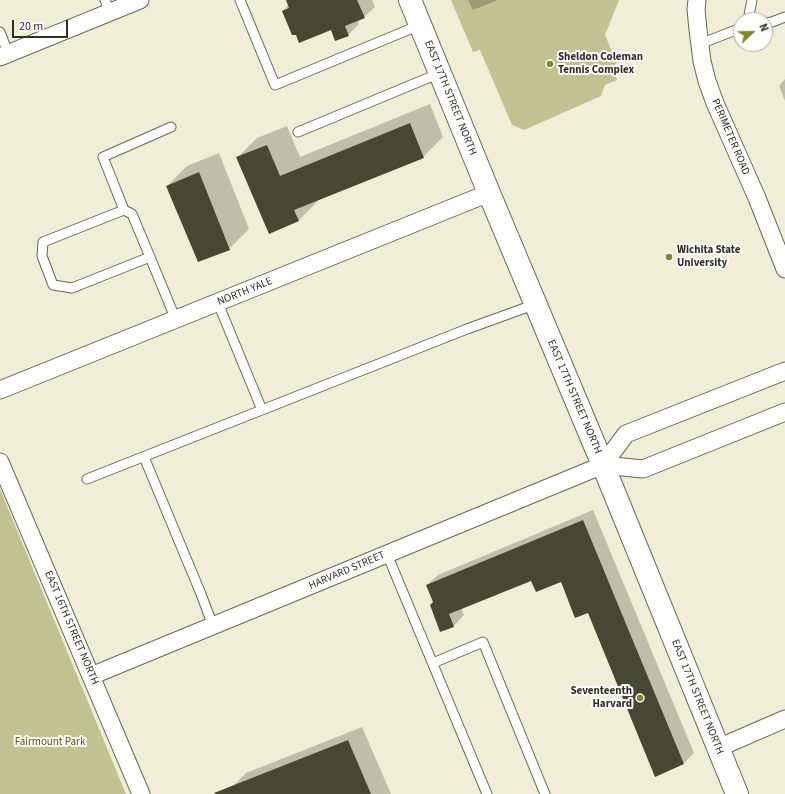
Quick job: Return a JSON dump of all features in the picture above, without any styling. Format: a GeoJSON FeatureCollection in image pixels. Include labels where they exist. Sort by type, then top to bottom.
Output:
{"type":"FeatureCollection","features":[{"type":"Feature","properties":{"kind":"street"},"geometry":{"type":"LineString","coordinates":[[4,55],[108,6],[140,0]]}},
{"type":"Feature","properties":{"kind":"street","name":"EAST 17TH STREET NORTH"},"geometry":{"type":"LineString","coordinates":[[410,0],[489,194],[603,465],[737,794]]}},
{"type":"Feature","properties":{"kind":"street","name":"PERIMETER ROAD"},"geometry":{"type":"LineString","coordinates":[[698,0],[698,30],[702,62],[707,81],[715,103],[757,198],[785,269]]}},
{"type":"Feature","properties":{"kind":"street","name":"NORTH YALE"},"geometry":{"type":"LineString","coordinates":[[0,390],[489,194]]}},
{"type":"Feature","properties":{"kind":"street"},"geometry":{"type":"LineString","coordinates":[[603,465],[626,434],[785,371]]}},
{"type":"Feature","properties":{"kind":"street"},"geometry":{"type":"LineString","coordinates":[[603,465],[643,469],[785,412]]}},
{"type":"Feature","properties":{"kind":"street","name":"EAST 16TH STREET NORTH"},"geometry":{"type":"LineString","coordinates":[[0,462],[141,794]]}},
{"type":"Feature","properties":{"kind":"street","name":"HARVARD STREET"},"geometry":{"type":"LineString","coordinates":[[91,676],[603,465]]}},
{"type":"Feature","properties":{"kind":"street"},"geometry":{"type":"LineString","coordinates":[[718,748],[785,719]]}},
{"type":"Feature","properties":{"kind":"lane"},"geometry":{"type":"LineString","coordinates":[[240,0],[275,85],[420,25]]}},
{"type":"Feature","properties":{"kind":"lane"},"geometry":{"type":"LineString","coordinates":[[750,12],[752,0]]}},
{"type":"Feature","properties":{"kind":"lane"},"geometry":{"type":"LineString","coordinates":[[773,22],[785,17]]}},
{"type":"Feature","properties":{"kind":"lane"},"geometry":{"type":"LineString","coordinates":[[700,44],[733,31]]}},
{"type":"Feature","properties":{"kind":"lane"},"geometry":{"type":"LineString","coordinates":[[0,32],[4,55]]}},
{"type":"Feature","properties":{"kind":"lane"},"geometry":{"type":"LineString","coordinates":[[298,132],[440,73]]}},
{"type":"Feature","properties":{"kind":"lane"},"geometry":{"type":"LineString","coordinates":[[171,127],[103,157],[124,210],[132,214],[176,320]]}},
{"type":"Feature","properties":{"kind":"lane"},"geometry":{"type":"LineString","coordinates":[[124,210],[43,242],[42,256],[53,285],[72,288],[150,257]]}},
{"type":"Feature","properties":{"kind":"lane"},"geometry":{"type":"LineString","coordinates":[[218,303],[262,410]]}},
{"type":"Feature","properties":{"kind":"lane"},"geometry":{"type":"LineString","coordinates":[[87,479],[467,329],[536,304]]}},
{"type":"Feature","properties":{"kind":"lane"},"geometry":{"type":"LineString","coordinates":[[144,457],[213,626]]}},
{"type":"Feature","properties":{"kind":"lane"},"geometry":{"type":"LineString","coordinates":[[387,554],[487,794]]}},
{"type":"Feature","properties":{"kind":"lane"},"geometry":{"type":"LineString","coordinates":[[433,662],[483,642],[545,794]]}},
{"type":"Feature","properties":{"kind":"green space","name":"Sheldon Coleman Tennis Complex"},"geometry":{"type":"Polygon","coordinates":[[[451,0],[619,0],[605,35],[617,63],[613,66],[617,80],[605,85],[601,96],[524,130],[512,125],[480,50],[473,52],[451,0]]]}},
{"type":"Feature","properties":{"kind":"green space","name":"Fairmount Park"},"geometry":{"type":"Polygon","coordinates":[[[0,489],[126,794],[0,794],[0,489]]]}},
{"type":"Feature","properties":{"kind":"building"},"geometry":{"type":"Polygon","coordinates":[[[286,0],[357,0],[365,18],[345,26],[349,36],[335,41],[331,30],[299,43],[296,35],[292,35],[282,11],[289,8],[286,0]]]}},
{"type":"Feature","properties":{"kind":"building"},"geometry":{"type":"Polygon","coordinates":[[[410,123],[424,158],[294,210],[299,221],[269,234],[236,157],[267,145],[280,176],[410,123]]]}},
{"type":"Feature","properties":{"kind":"building"},"geometry":{"type":"Polygon","coordinates":[[[199,172],[230,250],[198,262],[166,186],[199,172]]]}},
{"type":"Feature","properties":{"kind":"building","name":"Seventeenth Harvard"},"geometry":{"type":"Polygon","coordinates":[[[583,520],[684,764],[655,777],[588,613],[575,618],[561,582],[536,592],[531,581],[449,614],[454,627],[440,632],[430,605],[433,602],[426,585],[583,520]]]}},
{"type":"Feature","properties":{"kind":"building"},"geometry":{"type":"Polygon","coordinates":[[[348,740],[371,794],[214,793],[348,740]]]}},
{"type":"Feature","properties":{"kind":"place","name":"Sheldon Coleman Tennis Complex"},"geometry":{"type":"Point","coordinates":[550,64]}},
{"type":"Feature","properties":{"kind":"place","name":"Wichita State University"},"geometry":{"type":"Point","coordinates":[669,257]}},
{"type":"Feature","properties":{"kind":"place","name":"Seventeenth Harvard"},"geometry":{"type":"Point","coordinates":[640,698]}}]}
